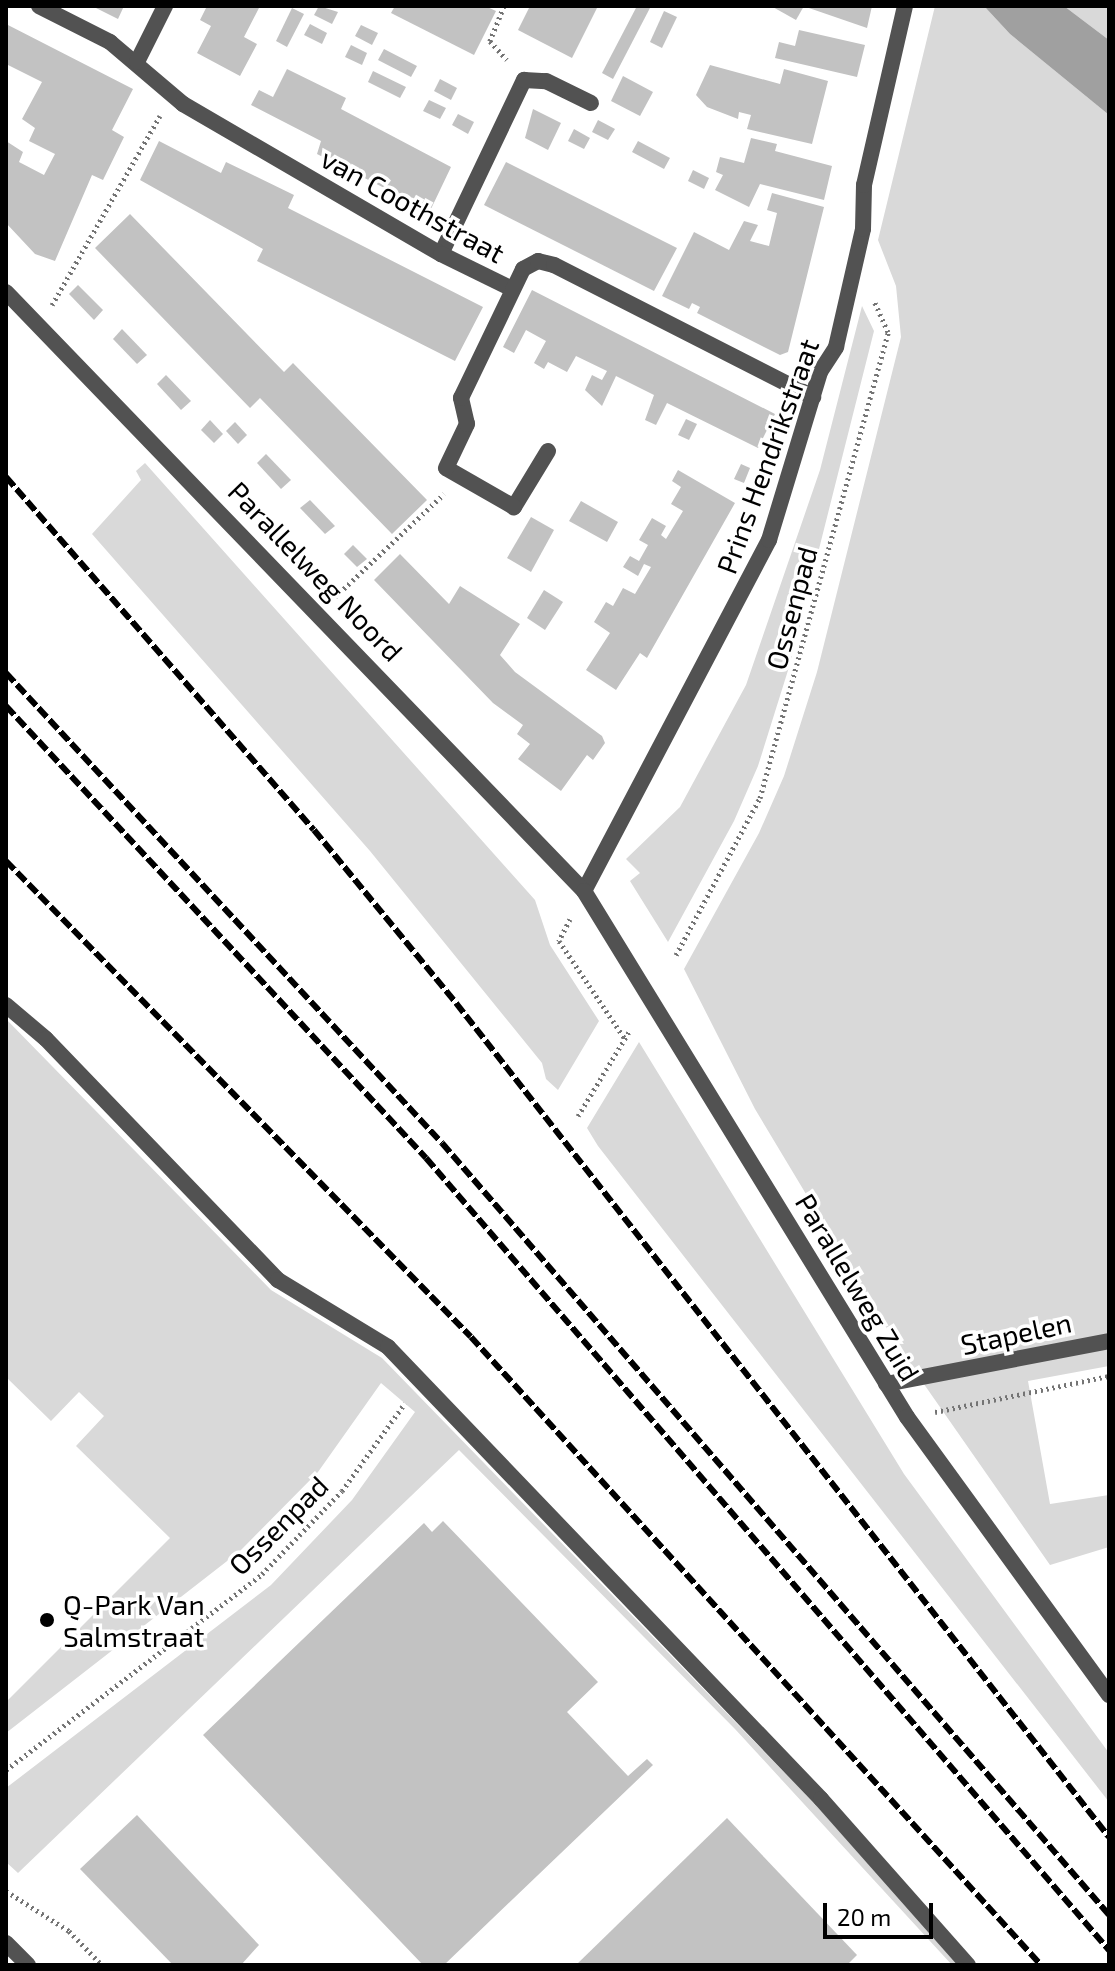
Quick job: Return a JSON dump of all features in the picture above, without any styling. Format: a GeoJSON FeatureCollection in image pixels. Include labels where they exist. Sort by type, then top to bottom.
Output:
{"type":"FeatureCollection","features":[{"type":"Feature","properties":{"kind":"street","name":"van Coothstraat"},"geometry":{"type":"LineString","coordinates":[[39,6],[137,62],[173,94],[441,254],[512,289],[523,269],[538,261],[554,265],[813,397]]}},
{"type":"Feature","properties":{"kind":"street"},"geometry":{"type":"LineString","coordinates":[[137,62],[165,6]]}},
{"type":"Feature","properties":{"kind":"street","name":"Prins Hendrikstraat"},"geometry":{"type":"LineString","coordinates":[[584,891],[763,552],[813,397],[836,347],[857,261],[864,185],[905,6]]}},
{"type":"Feature","properties":{"kind":"street"},"geometry":{"type":"LineString","coordinates":[[441,254],[524,80],[546,81],[591,103]]}},
{"type":"Feature","properties":{"kind":"street"},"geometry":{"type":"LineString","coordinates":[[512,289],[461,398],[467,424],[446,468],[514,507],[548,451]]}},
{"type":"Feature","properties":{"kind":"street","name":"Parallelweg Noord"},"geometry":{"type":"LineString","coordinates":[[6,292],[320,612],[584,891]]}},
{"type":"Feature","properties":{"kind":"street","name":"Parallelweg Zuid"},"geometry":{"type":"LineString","coordinates":[[584,891],[907,1417],[1109,1695]]}},
{"type":"Feature","properties":{"kind":"street"},"geometry":{"type":"LineString","coordinates":[[6,1005],[46,1039],[278,1280],[388,1347],[821,1799],[968,1965]]}},
{"type":"Feature","properties":{"kind":"street","name":"Stapelen"},"geometry":{"type":"LineString","coordinates":[[886,1384],[1109,1341]]}},
{"type":"Feature","properties":{"kind":"street"},"geometry":{"type":"LineString","coordinates":[[6,1943],[28,1965]]}},
{"type":"Feature","properties":{"kind":"path"},"geometry":{"type":"LineString","coordinates":[[504,6],[490,41],[524,80]]}},
{"type":"Feature","properties":{"kind":"path"},"geometry":{"type":"LineString","coordinates":[[40,326],[173,94]]}},
{"type":"Feature","properties":{"kind":"path","name":"Ossenpad"},"geometry":{"type":"LineString","coordinates":[[676,955],[760,798],[888,332],[857,261]]}},
{"type":"Feature","properties":{"kind":"path"},"geometry":{"type":"LineString","coordinates":[[320,612],[461,478]]}},
{"type":"Feature","properties":{"kind":"path"},"geometry":{"type":"LineString","coordinates":[[584,891],[559,941],[625,1039]]}},
{"type":"Feature","properties":{"kind":"path"},"geometry":{"type":"LineString","coordinates":[[578,1116],[630,1030]]}},
{"type":"Feature","properties":{"kind":"path"},"geometry":{"type":"LineString","coordinates":[[907,1417],[1109,1376]]}},
{"type":"Feature","properties":{"kind":"path","name":"Ossenpad"},"geometry":{"type":"LineString","coordinates":[[6,1770],[262,1574],[342,1491],[405,1403]]}},
{"type":"Feature","properties":{"kind":"path"},"geometry":{"type":"LineString","coordinates":[[6,1891],[69,1931],[102,1965]]}},
{"type":"Feature","properties":{"kind":"shaded area"},"geometry":{"type":"Polygon","coordinates":[[[935,6],[984,6],[1010,34],[1109,115],[1109,1366],[1028,1381],[1050,1504],[1109,1495],[1109,1547],[1050,1565],[896,1344],[755,1109],[684,969],[759,833],[784,776],[817,672],[901,337],[896,286],[878,240],[935,6]]]}},
{"type":"Feature","properties":{"kind":"shaded area"},"geometry":{"type":"Polygon","coordinates":[[[984,6],[1064,6],[1109,40],[1109,115],[1010,34],[984,6]]]}},
{"type":"Feature","properties":{"kind":"shaded area"},"geometry":{"type":"Polygon","coordinates":[[[1064,6],[1109,6],[1109,40],[1064,6]]]}},
{"type":"Feature","properties":{"kind":"shaded area"},"geometry":{"type":"Polygon","coordinates":[[[862,306],[874,331],[790,664],[758,766],[734,821],[668,942],[630,881],[640,873],[626,859],[680,807],[746,685],[820,470],[862,306]]]}},
{"type":"Feature","properties":{"kind":"shaded area"},"geometry":{"type":"Polygon","coordinates":[[[145,463],[535,900],[550,945],[599,1021],[558,1090],[546,1079],[542,1063],[370,851],[92,534],[141,480],[136,471],[145,463]]]}},
{"type":"Feature","properties":{"kind":"shaded area"},"geometry":{"type":"Polygon","coordinates":[[[6,1019],[271,1290],[382,1358],[815,1804],[959,1965],[952,1965],[735,1729],[459,1450],[18,1873],[6,1862],[6,1788],[271,1585],[352,1500],[415,1412],[381,1383],[318,1472],[240,1551],[6,1733],[6,1702],[170,1538],[76,1446],[104,1416],[79,1392],[51,1421],[6,1377],[6,1019]]]}},
{"type":"Feature","properties":{"kind":"shaded area"},"geometry":{"type":"Polygon","coordinates":[[[639,1042],[904,1474],[1109,1753],[1109,1802],[598,1146],[587,1128],[639,1042]]]}},
{"type":"Feature","properties":{"kind":"building"},"geometry":{"type":"Polygon","coordinates":[[[92,6],[124,6],[118,19],[92,6]]]}},
{"type":"Feature","properties":{"kind":"building"},"geometry":{"type":"Polygon","coordinates":[[[207,6],[260,6],[244,37],[257,44],[240,76],[197,53],[211,26],[200,20],[207,6]]]}},
{"type":"Feature","properties":{"kind":"building"},"geometry":{"type":"Polygon","coordinates":[[[319,6],[338,12],[332,24],[314,15],[319,6]]]}},
{"type":"Feature","properties":{"kind":"building"},"geometry":{"type":"Polygon","coordinates":[[[395,6],[485,6],[496,11],[474,55],[391,13],[395,6]]]}},
{"type":"Feature","properties":{"kind":"building"},"geometry":{"type":"Polygon","coordinates":[[[530,6],[598,6],[572,58],[518,30],[530,6]]]}},
{"type":"Feature","properties":{"kind":"building"},"geometry":{"type":"Polygon","coordinates":[[[637,6],[651,6],[613,79],[602,73],[637,6]]]}},
{"type":"Feature","properties":{"kind":"building"},"geometry":{"type":"Polygon","coordinates":[[[771,6],[804,6],[796,20],[771,6]]]}},
{"type":"Feature","properties":{"kind":"building"},"geometry":{"type":"Polygon","coordinates":[[[806,6],[872,6],[867,28],[806,7],[806,6]]]}},
{"type":"Feature","properties":{"kind":"building"},"geometry":{"type":"Polygon","coordinates":[[[292,8],[304,14],[287,47],[276,41],[292,8]]]}},
{"type":"Feature","properties":{"kind":"building"},"geometry":{"type":"Polygon","coordinates":[[[664,11],[677,17],[662,48],[650,42],[664,11]]]}},
{"type":"Feature","properties":{"kind":"building"},"geometry":{"type":"Polygon","coordinates":[[[6,24],[133,89],[112,130],[124,137],[103,180],[92,175],[55,261],[35,254],[6,223],[6,141],[23,152],[19,162],[44,175],[55,154],[29,141],[35,128],[22,119],[42,82],[6,64],[6,24]]]}},
{"type":"Feature","properties":{"kind":"building"},"geometry":{"type":"Polygon","coordinates":[[[310,24],[327,33],[322,44],[304,35],[310,24]]]}},
{"type":"Feature","properties":{"kind":"building"},"geometry":{"type":"Polygon","coordinates":[[[361,25],[378,33],[372,45],[355,36],[361,25]]]}},
{"type":"Feature","properties":{"kind":"building"},"geometry":{"type":"Polygon","coordinates":[[[799,30],[865,45],[857,77],[775,58],[779,42],[795,46],[799,30]]]}},
{"type":"Feature","properties":{"kind":"building"},"geometry":{"type":"Polygon","coordinates":[[[351,45],[367,53],[362,65],[345,57],[351,45]]]}},
{"type":"Feature","properties":{"kind":"building"},"geometry":{"type":"Polygon","coordinates":[[[384,49],[417,66],[411,77],[378,60],[384,49]]]}},
{"type":"Feature","properties":{"kind":"building"},"geometry":{"type":"Polygon","coordinates":[[[710,65],[780,84],[784,69],[828,81],[812,144],[747,129],[751,115],[739,112],[738,119],[707,107],[696,95],[710,65]]]}},
{"type":"Feature","properties":{"kind":"building"},"geometry":{"type":"Polygon","coordinates":[[[287,69],[346,98],[341,109],[451,167],[430,211],[317,154],[321,141],[251,105],[259,90],[273,97],[287,69]]]}},
{"type":"Feature","properties":{"kind":"building"},"geometry":{"type":"Polygon","coordinates":[[[373,71],[406,87],[400,98],[368,82],[373,71]]]}},
{"type":"Feature","properties":{"kind":"building"},"geometry":{"type":"Polygon","coordinates":[[[623,76],[653,92],[640,116],[611,101],[623,76]]]}},
{"type":"Feature","properties":{"kind":"building"},"geometry":{"type":"Polygon","coordinates":[[[440,79],[457,88],[451,100],[434,91],[440,79]]]}},
{"type":"Feature","properties":{"kind":"building"},"geometry":{"type":"Polygon","coordinates":[[[429,100],[446,108],[440,119],[423,111],[429,100]]]}},
{"type":"Feature","properties":{"kind":"building"},"geometry":{"type":"Polygon","coordinates":[[[533,109],[561,123],[548,150],[525,138],[533,109]]]}},
{"type":"Feature","properties":{"kind":"building"},"geometry":{"type":"Polygon","coordinates":[[[458,114],[474,122],[468,134],[452,125],[458,114]]]}},
{"type":"Feature","properties":{"kind":"building"},"geometry":{"type":"Polygon","coordinates":[[[598,120],[615,129],[608,140],[592,132],[598,120]]]}},
{"type":"Feature","properties":{"kind":"building"},"geometry":{"type":"Polygon","coordinates":[[[574,129],[590,138],[584,149],[568,141],[574,129]]]}},
{"type":"Feature","properties":{"kind":"building"},"geometry":{"type":"Polygon","coordinates":[[[751,138],[777,144],[775,151],[832,166],[824,200],[760,184],[749,207],[715,190],[723,175],[716,172],[720,157],[744,163],[751,138]]]}},
{"type":"Feature","properties":{"kind":"building"},"geometry":{"type":"Polygon","coordinates":[[[159,141],[221,173],[226,162],[294,195],[288,208],[483,307],[455,361],[257,261],[263,249],[140,180],[159,141]]]}},
{"type":"Feature","properties":{"kind":"building"},"geometry":{"type":"Polygon","coordinates":[[[638,141],[670,158],[664,169],[632,152],[638,141]]]}},
{"type":"Feature","properties":{"kind":"building"},"geometry":{"type":"Polygon","coordinates":[[[506,162],[677,248],[654,291],[484,205],[506,162]]]}},
{"type":"Feature","properties":{"kind":"building"},"geometry":{"type":"Polygon","coordinates":[[[693,170],[709,178],[704,189],[688,181],[693,170]]]}},
{"type":"Feature","properties":{"kind":"building"},"geometry":{"type":"Polygon","coordinates":[[[772,193],[824,207],[788,352],[780,355],[697,313],[700,307],[692,303],[689,309],[662,296],[694,232],[729,250],[744,221],[758,225],[750,241],[769,246],[777,213],[767,210],[772,193]]]}},
{"type":"Feature","properties":{"kind":"building"},"geometry":{"type":"Polygon","coordinates":[[[130,214],[284,372],[293,363],[427,500],[392,534],[260,398],[250,408],[95,248],[130,214]]]}},
{"type":"Feature","properties":{"kind":"building"},"geometry":{"type":"Polygon","coordinates":[[[78,285],[103,310],[94,320],[69,294],[78,285]]]}},
{"type":"Feature","properties":{"kind":"building"},"geometry":{"type":"Polygon","coordinates":[[[532,290],[775,414],[758,448],[667,403],[656,425],[645,420],[654,395],[616,376],[602,406],[585,390],[592,375],[602,380],[607,371],[576,356],[567,372],[548,362],[544,369],[534,363],[546,341],[526,330],[514,353],[503,347],[532,290]]]}},
{"type":"Feature","properties":{"kind":"building"},"geometry":{"type":"Polygon","coordinates":[[[122,329],[147,355],[137,364],[113,339],[122,329]]]}},
{"type":"Feature","properties":{"kind":"building"},"geometry":{"type":"Polygon","coordinates":[[[166,375],[191,401],[181,410],[157,384],[166,375]]]}},
{"type":"Feature","properties":{"kind":"building"},"geometry":{"type":"Polygon","coordinates":[[[686,419],[697,424],[689,440],[678,435],[686,419]]]}},
{"type":"Feature","properties":{"kind":"building"},"geometry":{"type":"Polygon","coordinates":[[[210,420],[223,434],[214,443],[201,430],[210,420]]]}},
{"type":"Feature","properties":{"kind":"building"},"geometry":{"type":"Polygon","coordinates":[[[235,422],[247,435],[238,444],[226,431],[235,422]]]}},
{"type":"Feature","properties":{"kind":"building"},"geometry":{"type":"Polygon","coordinates":[[[266,454],[291,480],[281,489],[257,463],[266,454]]]}},
{"type":"Feature","properties":{"kind":"building"},"geometry":{"type":"Polygon","coordinates":[[[741,464],[750,468],[744,483],[734,479],[741,464]]]}},
{"type":"Feature","properties":{"kind":"building"},"geometry":{"type":"Polygon","coordinates":[[[678,470],[735,503],[647,658],[640,653],[616,690],[586,670],[610,633],[594,622],[606,602],[613,606],[623,588],[635,594],[651,567],[644,564],[638,576],[623,567],[630,556],[639,561],[648,545],[639,540],[652,518],[666,526],[661,535],[666,539],[683,511],[671,504],[681,487],[672,481],[678,470]]]}},
{"type":"Feature","properties":{"kind":"building"},"geometry":{"type":"Polygon","coordinates":[[[310,500],[335,526],[325,534],[300,508],[310,500]]]}},
{"type":"Feature","properties":{"kind":"building"},"geometry":{"type":"Polygon","coordinates":[[[581,501],[618,522],[607,542],[569,521],[581,501]]]}},
{"type":"Feature","properties":{"kind":"building"},"geometry":{"type":"Polygon","coordinates":[[[531,517],[554,530],[531,572],[507,558],[531,517]]]}},
{"type":"Feature","properties":{"kind":"building"},"geometry":{"type":"Polygon","coordinates":[[[353,545],[367,559],[357,567],[344,554],[353,545]]]}},
{"type":"Feature","properties":{"kind":"building"},"geometry":{"type":"Polygon","coordinates":[[[400,554],[449,604],[460,586],[520,624],[500,655],[515,672],[602,736],[605,743],[593,760],[587,755],[561,791],[518,759],[530,744],[517,734],[523,725],[493,703],[374,580],[400,554]]]}},
{"type":"Feature","properties":{"kind":"building"},"geometry":{"type":"Polygon","coordinates":[[[544,590],[563,602],[545,630],[527,618],[544,590]]]}},
{"type":"Feature","properties":{"kind":"building"},"geometry":{"type":"Polygon","coordinates":[[[443,1521],[598,1682],[567,1712],[628,1776],[647,1759],[653,1765],[444,1965],[423,1965],[203,1735],[424,1523],[432,1532],[443,1521]]]}},
{"type":"Feature","properties":{"kind":"building"},"geometry":{"type":"Polygon","coordinates":[[[137,1815],[259,1945],[241,1965],[173,1965],[80,1869],[137,1815]]]}},
{"type":"Feature","properties":{"kind":"building"},"geometry":{"type":"Polygon","coordinates":[[[727,1818],[857,1955],[847,1965],[576,1965],[727,1818]]]}},
{"type":"Feature","properties":{"kind":"railway"},"geometry":{"type":"LineString","coordinates":[[6,477],[314,830],[456,1003],[1109,1837]]}},
{"type":"Feature","properties":{"kind":"railway"},"geometry":{"type":"LineString","coordinates":[[6,673],[442,1143],[1109,1915]]}},
{"type":"Feature","properties":{"kind":"railway"},"geometry":{"type":"LineString","coordinates":[[6,706],[426,1158],[1109,1950]]}},
{"type":"Feature","properties":{"kind":"railway"},"geometry":{"type":"LineString","coordinates":[[6,861],[471,1337],[1041,1965]]}},
{"type":"Feature","properties":{"kind":"place","name":"Q-Park Van Salmstraat"},"geometry":{"type":"Point","coordinates":[47,1620]}}]}
